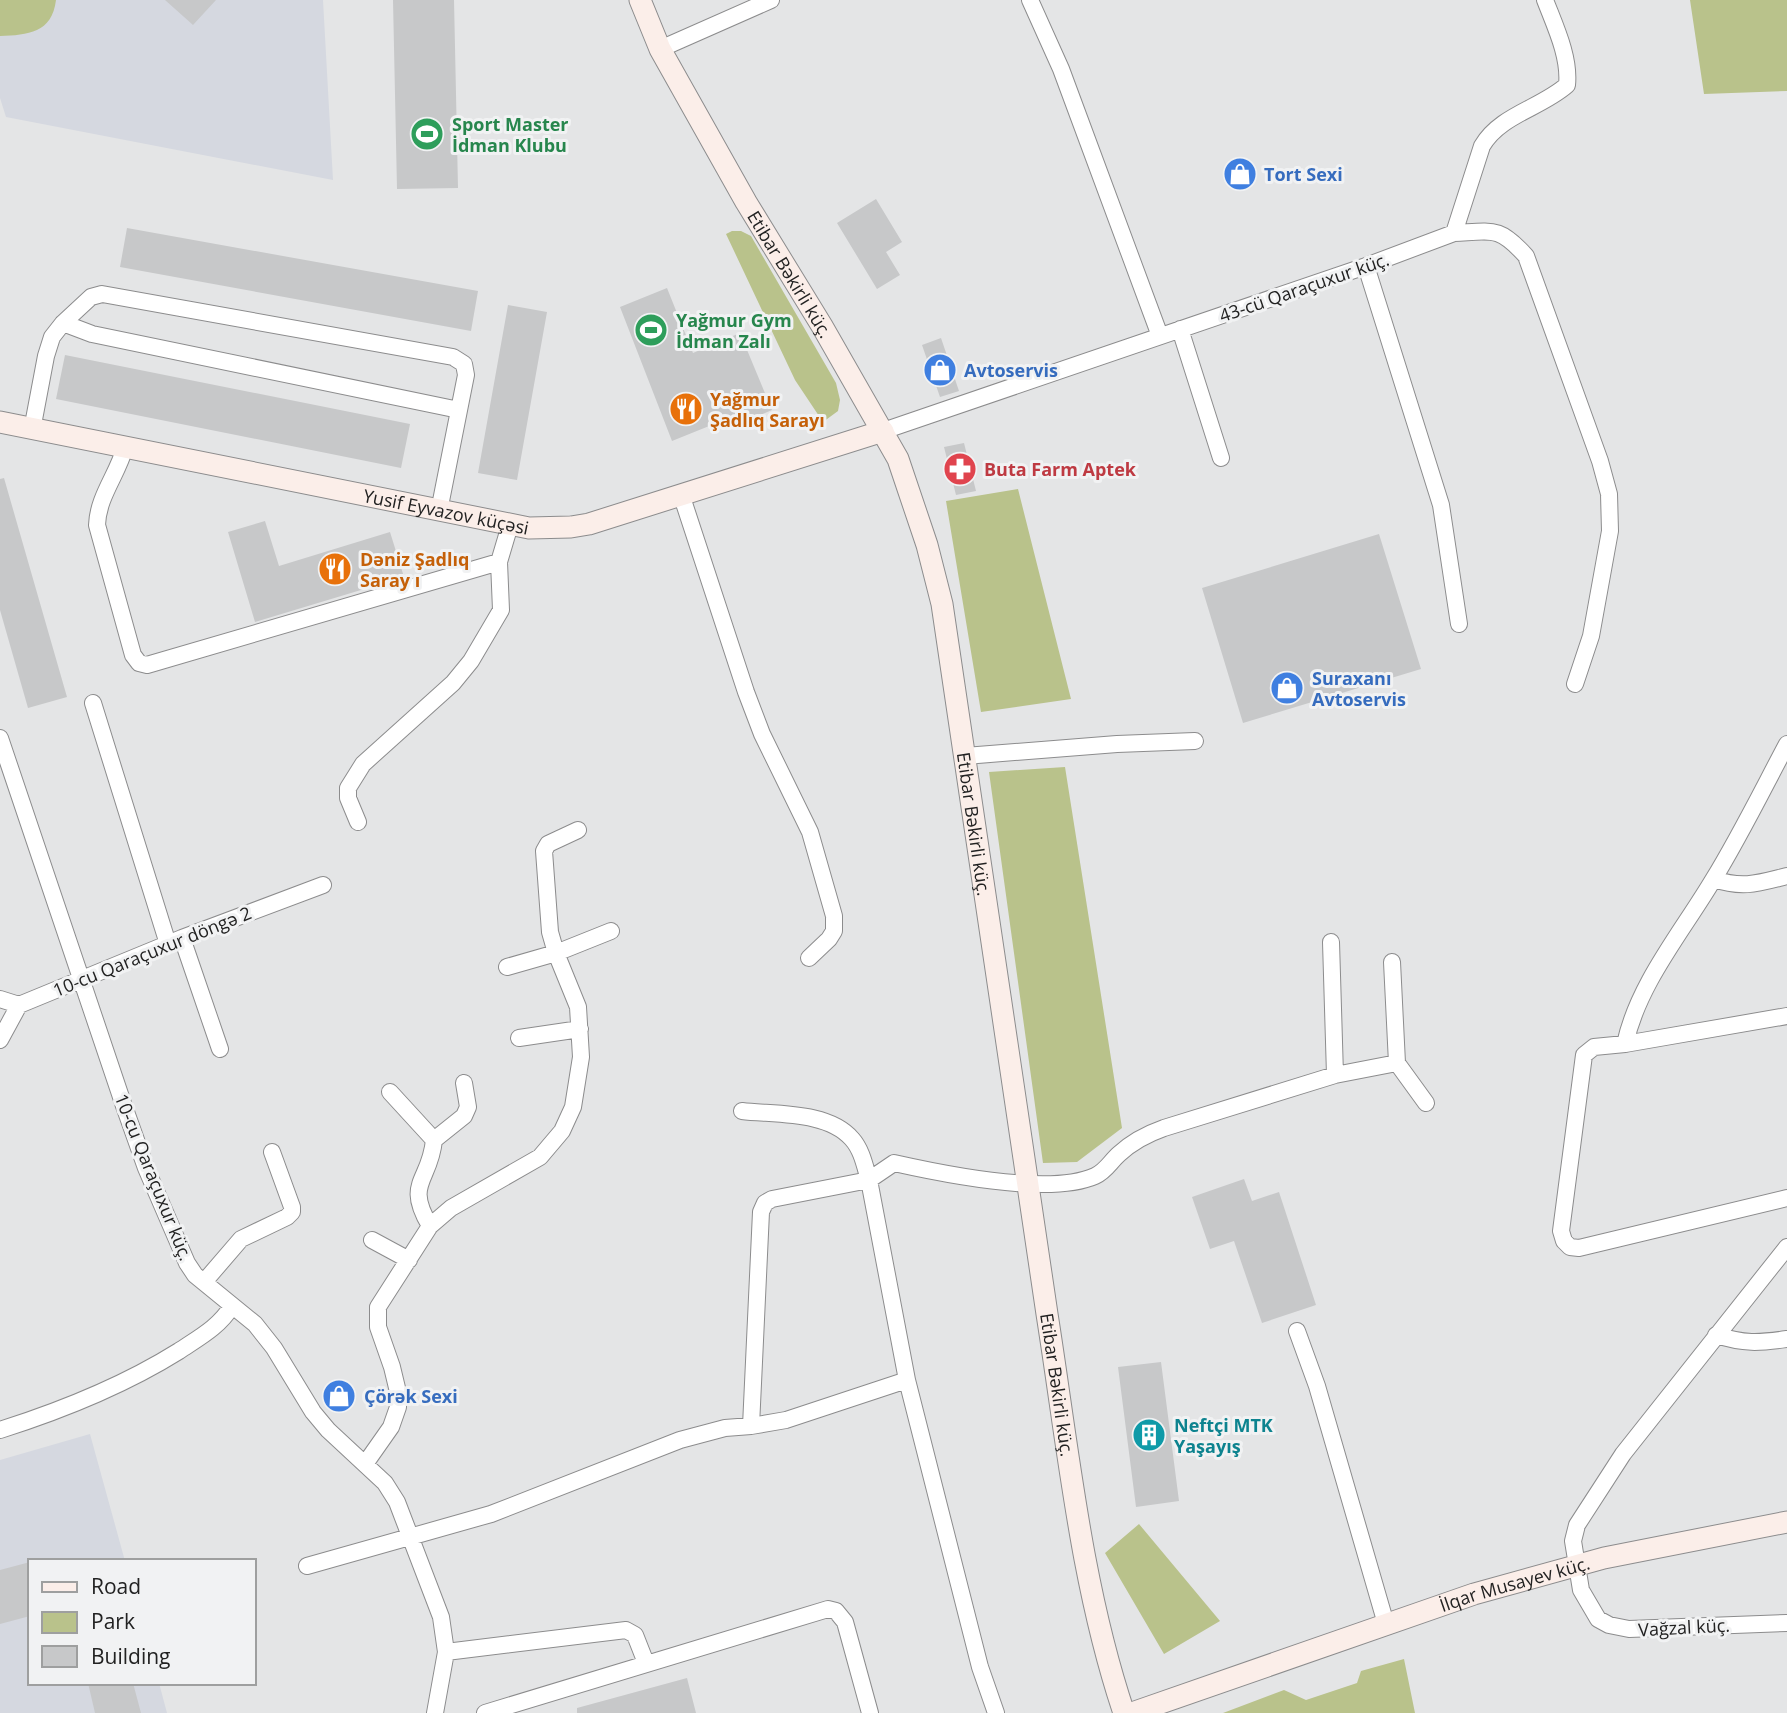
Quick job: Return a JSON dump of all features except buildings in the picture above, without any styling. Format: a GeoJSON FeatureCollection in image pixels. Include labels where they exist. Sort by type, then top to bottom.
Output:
{"type":"FeatureCollection","features":[{"type":"Feature","properties":{"kind":"main road","name":"Etibar Bəkirli küç."},"geometry":{"type":"LineString","coordinates":[[640,0],[660,49],[751,211],[883,431],[912,495],[930,557],[942,604],[1027,1184],[1091,1593],[1110,1673],[1124,1713]]}},
{"type":"Feature","properties":{"kind":"main road","name":"Yusif Eyvazov küçəsi"},"geometry":{"type":"LineString","coordinates":[[0,422],[510,525],[554,528],[589,524],[883,431]]}},
{"type":"Feature","properties":{"kind":"main road","name":"İlqar Musayev küç."},"geometry":{"type":"LineString","coordinates":[[1132,1713],[1474,1594],[1604,1558],[1787,1522]]}},
{"type":"Feature","properties":{"kind":"street"},"geometry":{"type":"LineString","coordinates":[[660,49],[771,0]]}},
{"type":"Feature","properties":{"kind":"street"},"geometry":{"type":"LineString","coordinates":[[1030,0],[1061,69],[1160,336]]}},
{"type":"Feature","properties":{"kind":"street"},"geometry":{"type":"LineString","coordinates":[[1454,233],[1482,146],[1489,133],[1555,96],[1567,85],[1568,74],[1545,0]]}},
{"type":"Feature","properties":{"kind":"street","name":"43-cü Qaraçuxur küç."},"geometry":{"type":"LineString","coordinates":[[883,431],[1366,267],[1454,233],[1489,231],[1508,236],[1526,256],[1601,461],[1609,494],[1610,531],[1591,636],[1575,684]]}},
{"type":"Feature","properties":{"kind":"street"},"geometry":{"type":"LineString","coordinates":[[1366,267],[1441,505],[1459,624]]}},
{"type":"Feature","properties":{"kind":"street"},"geometry":{"type":"LineString","coordinates":[[32,430],[52,337],[91,297],[102,294],[453,357],[464,364],[466,375],[439,511]]}},
{"type":"Feature","properties":{"kind":"street"},"geometry":{"type":"LineString","coordinates":[[63,323],[92,334],[459,410]]}},
{"type":"Feature","properties":{"kind":"street"},"geometry":{"type":"LineString","coordinates":[[1180,329],[1220,458]]}},
{"type":"Feature","properties":{"kind":"street"},"geometry":{"type":"LineString","coordinates":[[125,447],[117,472],[97,511],[97,525],[133,655],[139,663],[147,665],[499,562]]}},
{"type":"Feature","properties":{"kind":"street"},"geometry":{"type":"LineString","coordinates":[[681,494],[762,734],[810,832],[834,916],[834,931],[809,958]]}},
{"type":"Feature","properties":{"kind":"street"},"geometry":{"type":"LineString","coordinates":[[358,822],[348,798],[348,788],[363,764],[453,683],[471,661],[500,610],[499,562],[510,525]]}},
{"type":"Feature","properties":{"kind":"street"},"geometry":{"type":"LineString","coordinates":[[93,703],[175,941],[220,1049]]}},
{"type":"Feature","properties":{"kind":"street","name":"10-cu Qaraçuxur küç."},"geometry":{"type":"LineString","coordinates":[[0,738],[146,1168],[187,1263],[195,1275],[256,1324],[313,1412],[328,1430],[385,1483],[397,1502],[441,1617],[446,1652],[435,1713]]}},
{"type":"Feature","properties":{"kind":"street"},"geometry":{"type":"LineString","coordinates":[[965,756],[1195,741]]}},
{"type":"Feature","properties":{"kind":"street"},"geometry":{"type":"LineString","coordinates":[[1625,1044],[1629,1023],[1648,984],[1714,879],[1787,744]]}},
{"type":"Feature","properties":{"kind":"street"},"geometry":{"type":"LineString","coordinates":[[365,1464],[391,1427],[398,1407],[398,1392],[392,1367],[378,1327],[378,1307],[429,1226],[452,1208],[540,1157],[562,1131],[573,1107],[582,1057],[578,1007],[550,932],[544,851],[548,844],[578,830]]}},
{"type":"Feature","properties":{"kind":"street"},"geometry":{"type":"LineString","coordinates":[[1714,879],[1731,885],[1746,886],[1787,876]]}},
{"type":"Feature","properties":{"kind":"street","name":"10-cu Qaraçuxur döngə 2"},"geometry":{"type":"LineString","coordinates":[[19,1005],[175,941],[323,885]]}},
{"type":"Feature","properties":{"kind":"street"},"geometry":{"type":"LineString","coordinates":[[507,967],[556,953],[611,931]]}},
{"type":"Feature","properties":{"kind":"street"},"geometry":{"type":"LineString","coordinates":[[1331,942],[1335,1075]]}},
{"type":"Feature","properties":{"kind":"street"},"geometry":{"type":"LineString","coordinates":[[1392,962],[1397,1063],[1426,1102]]}},
{"type":"Feature","properties":{"kind":"street"},"geometry":{"type":"LineString","coordinates":[[0,999],[19,1005],[0,1040]]}},
{"type":"Feature","properties":{"kind":"street"},"geometry":{"type":"LineString","coordinates":[[1787,1016],[1594,1047],[1584,1055],[1562,1231],[1564,1241],[1570,1247],[1579,1248],[1787,1198]]}},
{"type":"Feature","properties":{"kind":"street"},"geometry":{"type":"LineString","coordinates":[[519,1038],[580,1029]]}},
{"type":"Feature","properties":{"kind":"street"},"geometry":{"type":"LineString","coordinates":[[751,1426],[761,1212],[765,1203],[772,1199],[869,1180],[894,1163],[945,1174],[1027,1184],[1080,1181],[1103,1172],[1140,1137],[1335,1075],[1397,1063]]}},
{"type":"Feature","properties":{"kind":"street"},"geometry":{"type":"LineString","coordinates":[[429,1226],[417,1197],[418,1185],[432,1159],[434,1140],[464,1115],[468,1107],[464,1083]]}},
{"type":"Feature","properties":{"kind":"street"},"geometry":{"type":"LineString","coordinates":[[390,1092],[434,1140]]}},
{"type":"Feature","properties":{"kind":"street"},"geometry":{"type":"LineString","coordinates":[[742,1111],[810,1119],[842,1131],[859,1149],[869,1180],[907,1380],[981,1667],[996,1713]]}},
{"type":"Feature","properties":{"kind":"street"},"geometry":{"type":"LineString","coordinates":[[204,1282],[241,1239],[292,1212],[272,1152]]}},
{"type":"Feature","properties":{"kind":"street"},"geometry":{"type":"LineString","coordinates":[[372,1240],[409,1260]]}},
{"type":"Feature","properties":{"kind":"street","name":"Vağzal küç."},"geometry":{"type":"LineString","coordinates":[[1787,1247],[1623,1454],[1577,1525],[1573,1541],[1581,1590],[1598,1619],[1609,1625],[1629,1629],[1787,1623]]}},
{"type":"Feature","properties":{"kind":"street"},"geometry":{"type":"LineString","coordinates":[[0,1430],[61,1410],[145,1372],[218,1325],[232,1306]]}},
{"type":"Feature","properties":{"kind":"street"},"geometry":{"type":"LineString","coordinates":[[1297,1331],[1317,1386],[1386,1624]]}},
{"type":"Feature","properties":{"kind":"street"},"geometry":{"type":"LineString","coordinates":[[1716,1335],[1755,1344],[1787,1339]]}},
{"type":"Feature","properties":{"kind":"street"},"geometry":{"type":"LineString","coordinates":[[306,1566],[491,1514],[680,1440],[725,1428],[786,1420],[907,1380]]}},
{"type":"Feature","properties":{"kind":"street"},"geometry":{"type":"LineString","coordinates":[[485,1713],[828,1609],[836,1611],[845,1622],[870,1713]]}},
{"type":"Feature","properties":{"kind":"street"},"geometry":{"type":"LineString","coordinates":[[446,1652],[626,1630],[635,1635],[646,1663]]}},
{"type":"Feature","properties":{"kind":"shaded area"},"geometry":{"type":"Polygon","coordinates":[[[0,0],[323,0],[333,180],[6,117],[0,98],[0,0]]]}},
{"type":"Feature","properties":{"kind":"shaded area"},"geometry":{"type":"Polygon","coordinates":[[[90,1434],[124,1559],[28,1559],[28,1685],[160,1685],[167,1713],[0,1713],[0,1460],[90,1434]]]}},
{"type":"Feature","properties":{"kind":"green space"},"geometry":{"type":"Polygon","coordinates":[[[0,0],[56,0],[54,11],[44,26],[29,33],[0,36],[0,0]]]}},
{"type":"Feature","properties":{"kind":"green space"},"geometry":{"type":"Polygon","coordinates":[[[1690,0],[1787,0],[1787,91],[1704,94],[1690,0]]]}},
{"type":"Feature","properties":{"kind":"green space"},"geometry":{"type":"Polygon","coordinates":[[[741,231],[751,236],[836,383],[840,400],[838,411],[823,422],[795,380],[726,234],[741,231]]]}},
{"type":"Feature","properties":{"kind":"green space"},"geometry":{"type":"Polygon","coordinates":[[[1018,489],[1071,699],[981,712],[946,501],[1018,489]]]}},
{"type":"Feature","properties":{"kind":"green space"},"geometry":{"type":"Polygon","coordinates":[[[1065,767],[1122,1128],[1077,1162],[1043,1163],[989,772],[1065,767]]]}},
{"type":"Feature","properties":{"kind":"green space"},"geometry":{"type":"Polygon","coordinates":[[[1139,1524],[1220,1621],[1164,1654],[1105,1553],[1139,1524]]]}},
{"type":"Feature","properties":{"kind":"green space"},"geometry":{"type":"Polygon","coordinates":[[[1404,1659],[1415,1713],[1223,1713],[1284,1690],[1306,1700],[1357,1683],[1361,1671],[1404,1659]]]}},
{"type":"Feature","properties":{"kind":"place","name":"Sport Master İdman Klubu"},"geometry":{"type":"Point","coordinates":[427,134]}},
{"type":"Feature","properties":{"kind":"place","name":"Tort Sexi"},"geometry":{"type":"Point","coordinates":[1240,174]}},
{"type":"Feature","properties":{"kind":"place","name":"Yağmur Gym İdman Zalı"},"geometry":{"type":"Point","coordinates":[651,330]}},
{"type":"Feature","properties":{"kind":"place","name":"Avtoservis"},"geometry":{"type":"Point","coordinates":[940,370]}},
{"type":"Feature","properties":{"kind":"place","name":"Yağmur Şadlıq Sarayı"},"geometry":{"type":"Point","coordinates":[686,409]}},
{"type":"Feature","properties":{"kind":"place","name":"Buta Farm Aptek"},"geometry":{"type":"Point","coordinates":[960,469]}},
{"type":"Feature","properties":{"kind":"place","name":"Dəniz Şadlıq Saray ı"},"geometry":{"type":"Point","coordinates":[335,569]}},
{"type":"Feature","properties":{"kind":"place","name":"Suraxanı Avtoservis"},"geometry":{"type":"Point","coordinates":[1287,688]}},
{"type":"Feature","properties":{"kind":"place","name":"Çörək Sexi"},"geometry":{"type":"Point","coordinates":[339,1396]}},
{"type":"Feature","properties":{"kind":"place","name":"Neftçi MTK Yaşayış"},"geometry":{"type":"Point","coordinates":[1149,1435]}}]}
